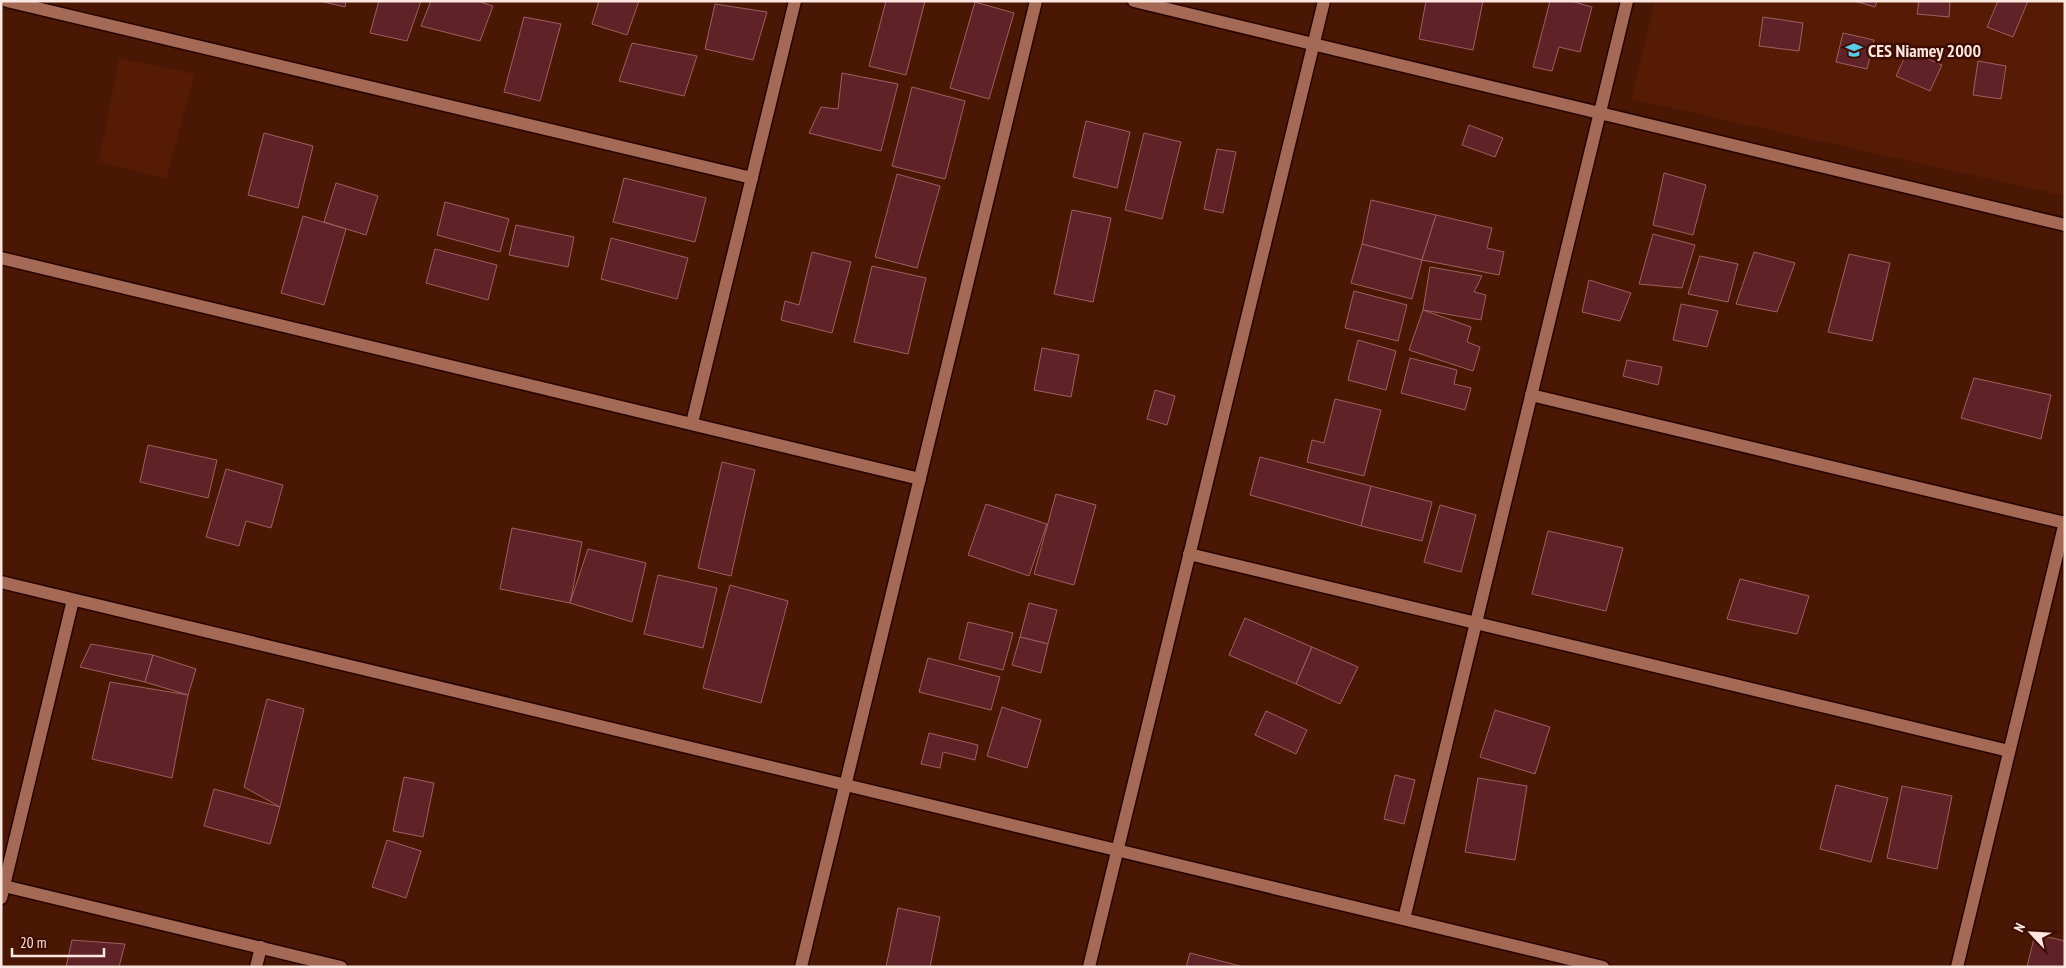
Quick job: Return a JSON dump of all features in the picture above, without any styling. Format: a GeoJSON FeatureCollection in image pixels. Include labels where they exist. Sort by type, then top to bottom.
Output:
{"type":"FeatureCollection","features":[{"type":"Feature","properties":{"kind":"street"},"geometry":{"type":"LineString","coordinates":[[7,1],[752,178]]}},
{"type":"Feature","properties":{"kind":"street"},"geometry":{"type":"LineString","coordinates":[[692,423],[795,1]]}},
{"type":"Feature","properties":{"kind":"street"},"geometry":{"type":"LineString","coordinates":[[802,967],[1036,1]]}},
{"type":"Feature","properties":{"kind":"street"},"geometry":{"type":"LineString","coordinates":[[1134,1],[2065,225]]}},
{"type":"Feature","properties":{"kind":"street"},"geometry":{"type":"LineString","coordinates":[[1089,967],[1324,1]]}},
{"type":"Feature","properties":{"kind":"street"},"geometry":{"type":"LineString","coordinates":[[1404,919],[1627,1]]}},
{"type":"Feature","properties":{"kind":"street"},"geometry":{"type":"LineString","coordinates":[[1,258],[920,478]]}},
{"type":"Feature","properties":{"kind":"street"},"geometry":{"type":"LineString","coordinates":[[1531,395],[2065,522],[1957,967]]}},
{"type":"Feature","properties":{"kind":"street"},"geometry":{"type":"LineString","coordinates":[[1189,554],[2009,751]]}},
{"type":"Feature","properties":{"kind":"street"},"geometry":{"type":"LineString","coordinates":[[1,582],[1603,967]]}},
{"type":"Feature","properties":{"kind":"street"},"geometry":{"type":"LineString","coordinates":[[73,600],[3,892],[341,967]]}},
{"type":"Feature","properties":{"kind":"street"},"geometry":{"type":"LineString","coordinates":[[256,967],[261,948]]}},
{"type":"Feature","properties":{"kind":"shaded area","name":"CES Niamey 2000"},"geometry":{"type":"Polygon","coordinates":[[[1655,1],[2065,1],[2065,196],[1631,99],[1655,1]]]}},
{"type":"Feature","properties":{"kind":"shaded area"},"geometry":{"type":"Polygon","coordinates":[[[119,58],[195,74],[166,179],[99,161],[119,58]]]}},
{"type":"Feature","properties":{"kind":"building"},"geometry":{"type":"Polygon","coordinates":[[[320,1],[346,1],[345,7],[320,1]]]}},
{"type":"Feature","properties":{"kind":"building"},"geometry":{"type":"Polygon","coordinates":[[[379,1],[421,1],[407,41],[370,33],[379,1]]]}},
{"type":"Feature","properties":{"kind":"building"},"geometry":{"type":"Polygon","coordinates":[[[431,1],[477,1],[493,6],[480,41],[421,26],[431,1]]]}},
{"type":"Feature","properties":{"kind":"building"},"geometry":{"type":"Polygon","coordinates":[[[599,1],[639,1],[627,35],[592,24],[599,1]]]}},
{"type":"Feature","properties":{"kind":"building"},"geometry":{"type":"Polygon","coordinates":[[[886,1],[925,1],[906,75],[869,66],[886,1]]]}},
{"type":"Feature","properties":{"kind":"building"},"geometry":{"type":"Polygon","coordinates":[[[1426,1],[1483,1],[1473,50],[1419,39],[1426,1]]]}},
{"type":"Feature","properties":{"kind":"building"},"geometry":{"type":"Polygon","coordinates":[[[1550,1],[1571,1],[1592,7],[1580,52],[1559,47],[1552,71],[1533,67],[1550,1]]]}},
{"type":"Feature","properties":{"kind":"building"},"geometry":{"type":"Polygon","coordinates":[[[1854,1],[1877,1],[1875,7],[1854,1]]]}},
{"type":"Feature","properties":{"kind":"building"},"geometry":{"type":"Polygon","coordinates":[[[1919,1],[1950,1],[1949,17],[1917,14],[1919,1]]]}},
{"type":"Feature","properties":{"kind":"building"},"geometry":{"type":"Polygon","coordinates":[[[1998,1],[2028,1],[2013,37],[1987,27],[1998,1]]]}},
{"type":"Feature","properties":{"kind":"building"},"geometry":{"type":"Polygon","coordinates":[[[975,2],[1014,13],[989,99],[950,88],[975,2]]]}},
{"type":"Feature","properties":{"kind":"building"},"geometry":{"type":"Polygon","coordinates":[[[715,4],[767,12],[753,60],[705,49],[715,4]]]}},
{"type":"Feature","properties":{"kind":"building"},"geometry":{"type":"Polygon","coordinates":[[[524,17],[561,24],[540,101],[504,92],[524,17]]]}},
{"type":"Feature","properties":{"kind":"building"},"geometry":{"type":"Polygon","coordinates":[[[1763,17],[1803,23],[1799,51],[1759,46],[1763,17]]]}},
{"type":"Feature","properties":{"kind":"building"},"geometry":{"type":"Polygon","coordinates":[[[1843,33],[1874,40],[1867,69],[1836,62],[1843,33]]]}},
{"type":"Feature","properties":{"kind":"building"},"geometry":{"type":"Polygon","coordinates":[[[632,43],[697,56],[684,96],[619,81],[632,43]]]}},
{"type":"Feature","properties":{"kind":"building"},"geometry":{"type":"Polygon","coordinates":[[[1908,50],[1942,65],[1930,91],[1896,76],[1908,50]]]}},
{"type":"Feature","properties":{"kind":"building"},"geometry":{"type":"Polygon","coordinates":[[[1978,61],[2006,66],[2001,99],[1973,95],[1978,61]]]}},
{"type":"Feature","properties":{"kind":"building"},"geometry":{"type":"Polygon","coordinates":[[[842,73],[898,84],[881,151],[809,133],[821,107],[838,109],[842,73]]]}},
{"type":"Feature","properties":{"kind":"building"},"geometry":{"type":"Polygon","coordinates":[[[912,87],[965,101],[945,179],[892,166],[912,87]]]}},
{"type":"Feature","properties":{"kind":"building"},"geometry":{"type":"Polygon","coordinates":[[[1086,121],[1130,132],[1117,188],[1073,177],[1086,121]]]}},
{"type":"Feature","properties":{"kind":"building"},"geometry":{"type":"Polygon","coordinates":[[[1469,125],[1503,138],[1495,157],[1462,145],[1469,125]]]}},
{"type":"Feature","properties":{"kind":"building"},"geometry":{"type":"Polygon","coordinates":[[[264,133],[313,146],[298,208],[248,195],[264,133]]]}},
{"type":"Feature","properties":{"kind":"building"},"geometry":{"type":"Polygon","coordinates":[[[1144,133],[1181,142],[1162,219],[1125,210],[1144,133]]]}},
{"type":"Feature","properties":{"kind":"building"},"geometry":{"type":"Polygon","coordinates":[[[1217,149],[1236,152],[1223,213],[1204,209],[1217,149]]]}},
{"type":"Feature","properties":{"kind":"building"},"geometry":{"type":"Polygon","coordinates":[[[1664,173],[1706,185],[1693,235],[1653,225],[1664,173]]]}},
{"type":"Feature","properties":{"kind":"building"},"geometry":{"type":"Polygon","coordinates":[[[897,174],[940,186],[917,268],[875,257],[897,174]]]}},
{"type":"Feature","properties":{"kind":"building"},"geometry":{"type":"Polygon","coordinates":[[[624,178],[706,198],[695,242],[613,222],[624,178]]]}},
{"type":"Feature","properties":{"kind":"building"},"geometry":{"type":"Polygon","coordinates":[[[336,183],[378,196],[366,235],[324,222],[336,183]]]}},
{"type":"Feature","properties":{"kind":"building"},"geometry":{"type":"Polygon","coordinates":[[[1371,200],[1436,215],[1422,260],[1362,244],[1371,200]]]}},
{"type":"Feature","properties":{"kind":"building"},"geometry":{"type":"Polygon","coordinates":[[[445,202],[509,219],[500,252],[437,235],[445,202]]]}},
{"type":"Feature","properties":{"kind":"building"},"geometry":{"type":"Polygon","coordinates":[[[1072,210],[1111,218],[1093,302],[1054,294],[1072,210]]]}},
{"type":"Feature","properties":{"kind":"building"},"geometry":{"type":"Polygon","coordinates":[[[1436,215],[1492,228],[1487,248],[1504,252],[1499,275],[1422,260],[1436,215]]]}},
{"type":"Feature","properties":{"kind":"building"},"geometry":{"type":"Polygon","coordinates":[[[303,216],[346,229],[324,305],[281,293],[303,216]]]}},
{"type":"Feature","properties":{"kind":"building"},"geometry":{"type":"Polygon","coordinates":[[[516,225],[574,237],[568,267],[509,255],[516,225]]]}},
{"type":"Feature","properties":{"kind":"building"},"geometry":{"type":"Polygon","coordinates":[[[1653,234],[1695,245],[1682,288],[1639,284],[1653,234]]]}},
{"type":"Feature","properties":{"kind":"building"},"geometry":{"type":"Polygon","coordinates":[[[611,238],[688,258],[677,299],[601,279],[611,238]]]}},
{"type":"Feature","properties":{"kind":"building"},"geometry":{"type":"Polygon","coordinates":[[[1362,244],[1422,260],[1412,299],[1351,283],[1362,244]]]}},
{"type":"Feature","properties":{"kind":"building"},"geometry":{"type":"Polygon","coordinates":[[[435,249],[497,265],[488,300],[426,283],[435,249]]]}},
{"type":"Feature","properties":{"kind":"building"},"geometry":{"type":"Polygon","coordinates":[[[812,252],[851,262],[832,333],[781,320],[785,301],[799,305],[812,252]]]}},
{"type":"Feature","properties":{"kind":"building"},"geometry":{"type":"Polygon","coordinates":[[[1754,252],[1795,263],[1777,312],[1736,304],[1754,252]]]}},
{"type":"Feature","properties":{"kind":"building"},"geometry":{"type":"Polygon","coordinates":[[[1849,254],[1890,263],[1872,341],[1828,332],[1849,254]]]}},
{"type":"Feature","properties":{"kind":"building"},"geometry":{"type":"Polygon","coordinates":[[[1700,256],[1738,264],[1728,302],[1688,294],[1700,256]]]}},
{"type":"Feature","properties":{"kind":"building"},"geometry":{"type":"Polygon","coordinates":[[[872,266],[926,278],[908,354],[854,342],[872,266]]]}},
{"type":"Feature","properties":{"kind":"building"},"geometry":{"type":"Polygon","coordinates":[[[1430,267],[1482,276],[1474,292],[1486,295],[1481,320],[1423,310],[1430,267]]]}},
{"type":"Feature","properties":{"kind":"building"},"geometry":{"type":"Polygon","coordinates":[[[1589,280],[1631,293],[1620,321],[1582,312],[1589,280]]]}},
{"type":"Feature","properties":{"kind":"building"},"geometry":{"type":"Polygon","coordinates":[[[1354,291],[1407,305],[1398,341],[1345,328],[1354,291]]]}},
{"type":"Feature","properties":{"kind":"building"},"geometry":{"type":"Polygon","coordinates":[[[1681,304],[1718,311],[1707,347],[1673,340],[1681,304]]]}},
{"type":"Feature","properties":{"kind":"building"},"geometry":{"type":"Polygon","coordinates":[[[1423,310],[1471,327],[1467,342],[1480,347],[1473,371],[1409,350],[1423,310]]]}},
{"type":"Feature","properties":{"kind":"building"},"geometry":{"type":"Polygon","coordinates":[[[1358,340],[1396,351],[1386,390],[1348,380],[1358,340]]]}},
{"type":"Feature","properties":{"kind":"building"},"geometry":{"type":"Polygon","coordinates":[[[1042,348],[1079,355],[1071,397],[1034,390],[1042,348]]]}},
{"type":"Feature","properties":{"kind":"building"},"geometry":{"type":"Polygon","coordinates":[[[1410,358],[1457,370],[1454,384],[1471,388],[1465,410],[1401,393],[1410,358]]]}},
{"type":"Feature","properties":{"kind":"building"},"geometry":{"type":"Polygon","coordinates":[[[1627,360],[1662,367],[1658,385],[1623,376],[1627,360]]]}},
{"type":"Feature","properties":{"kind":"building"},"geometry":{"type":"Polygon","coordinates":[[[1974,378],[2051,395],[2041,439],[1961,418],[1974,378]]]}},
{"type":"Feature","properties":{"kind":"building"},"geometry":{"type":"Polygon","coordinates":[[[1155,390],[1175,396],[1167,425],[1147,419],[1155,390]]]}},
{"type":"Feature","properties":{"kind":"building"},"geometry":{"type":"Polygon","coordinates":[[[1335,399],[1381,410],[1364,476],[1307,462],[1312,440],[1324,443],[1335,399]]]}},
{"type":"Feature","properties":{"kind":"building"},"geometry":{"type":"Polygon","coordinates":[[[148,445],[217,460],[208,498],[140,482],[148,445]]]}},
{"type":"Feature","properties":{"kind":"building"},"geometry":{"type":"Polygon","coordinates":[[[1260,457],[1371,486],[1361,526],[1250,495],[1260,457]]]}},
{"type":"Feature","properties":{"kind":"building"},"geometry":{"type":"Polygon","coordinates":[[[722,462],[755,470],[731,576],[698,568],[722,462]]]}},
{"type":"Feature","properties":{"kind":"building"},"geometry":{"type":"Polygon","coordinates":[[[226,469],[283,485],[271,528],[246,521],[239,546],[206,537],[226,469]]]}},
{"type":"Feature","properties":{"kind":"building"},"geometry":{"type":"Polygon","coordinates":[[[1371,486],[1432,502],[1422,541],[1361,526],[1371,486]]]}},
{"type":"Feature","properties":{"kind":"building"},"geometry":{"type":"Polygon","coordinates":[[[1056,494],[1096,505],[1074,585],[1034,574],[1056,494]]]}},
{"type":"Feature","properties":{"kind":"building"},"geometry":{"type":"Polygon","coordinates":[[[986,504],[1047,524],[1029,576],[968,555],[986,504]]]}},
{"type":"Feature","properties":{"kind":"building"},"geometry":{"type":"Polygon","coordinates":[[[1440,505],[1476,515],[1461,572],[1424,562],[1440,505]]]}},
{"type":"Feature","properties":{"kind":"building"},"geometry":{"type":"Polygon","coordinates":[[[512,528],[582,542],[570,603],[500,589],[512,528]]]}},
{"type":"Feature","properties":{"kind":"building"},"geometry":{"type":"Polygon","coordinates":[[[1548,531],[1623,548],[1606,611],[1532,594],[1548,531]]]}},
{"type":"Feature","properties":{"kind":"building"},"geometry":{"type":"Polygon","coordinates":[[[588,549],[646,563],[632,622],[570,603],[588,549]]]}},
{"type":"Feature","properties":{"kind":"building"},"geometry":{"type":"Polygon","coordinates":[[[658,575],[717,588],[703,648],[644,634],[658,575]]]}},
{"type":"Feature","properties":{"kind":"building"},"geometry":{"type":"Polygon","coordinates":[[[1740,579],[1809,596],[1797,634],[1727,619],[1740,579]]]}},
{"type":"Feature","properties":{"kind":"building"},"geometry":{"type":"Polygon","coordinates":[[[730,585],[788,601],[761,703],[703,688],[730,585]]]}},
{"type":"Feature","properties":{"kind":"building"},"geometry":{"type":"Polygon","coordinates":[[[1029,603],[1057,610],[1048,644],[1020,637],[1029,603]]]}},
{"type":"Feature","properties":{"kind":"building"},"geometry":{"type":"Polygon","coordinates":[[[1245,618],[1312,647],[1296,684],[1229,655],[1245,618]]]}},
{"type":"Feature","properties":{"kind":"building"},"geometry":{"type":"Polygon","coordinates":[[[968,622],[1013,633],[1003,670],[959,659],[968,622]]]}},
{"type":"Feature","properties":{"kind":"building"},"geometry":{"type":"Polygon","coordinates":[[[1020,637],[1048,644],[1041,673],[1012,665],[1020,637]]]}},
{"type":"Feature","properties":{"kind":"building"},"geometry":{"type":"Polygon","coordinates":[[[91,644],[153,655],[145,682],[80,667],[91,644]]]}},
{"type":"Feature","properties":{"kind":"building"},"geometry":{"type":"Polygon","coordinates":[[[1312,647],[1358,667],[1340,704],[1296,684],[1312,647]]]}},
{"type":"Feature","properties":{"kind":"building"},"geometry":{"type":"Polygon","coordinates":[[[153,655],[196,669],[188,695],[145,682],[153,655]]]}},
{"type":"Feature","properties":{"kind":"building"},"geometry":{"type":"Polygon","coordinates":[[[928,658],[1000,677],[991,710],[919,692],[928,658]]]}},
{"type":"Feature","properties":{"kind":"building"},"geometry":{"type":"Polygon","coordinates":[[[110,682],[188,695],[172,778],[92,759],[110,682]]]}},
{"type":"Feature","properties":{"kind":"building"},"geometry":{"type":"Polygon","coordinates":[[[267,699],[304,709],[280,807],[244,787],[267,699]]]}},
{"type":"Feature","properties":{"kind":"building"},"geometry":{"type":"Polygon","coordinates":[[[1002,707],[1041,720],[1027,768],[987,756],[1002,707]]]}},
{"type":"Feature","properties":{"kind":"building"},"geometry":{"type":"Polygon","coordinates":[[[1495,710],[1550,727],[1535,774],[1480,757],[1495,710]]]}},
{"type":"Feature","properties":{"kind":"building"},"geometry":{"type":"Polygon","coordinates":[[[1266,711],[1307,730],[1296,754],[1255,735],[1266,711]]]}},
{"type":"Feature","properties":{"kind":"building"},"geometry":{"type":"Polygon","coordinates":[[[929,733],[978,745],[975,760],[943,752],[940,768],[921,764],[929,733]]]}},
{"type":"Feature","properties":{"kind":"building"},"geometry":{"type":"Polygon","coordinates":[[[1395,775],[1415,780],[1404,824],[1384,819],[1395,775]]]}},
{"type":"Feature","properties":{"kind":"building"},"geometry":{"type":"Polygon","coordinates":[[[404,777],[434,783],[423,837],[393,831],[404,777]]]}},
{"type":"Feature","properties":{"kind":"building"},"geometry":{"type":"Polygon","coordinates":[[[1478,778],[1527,786],[1515,860],[1465,852],[1478,778]]]}},
{"type":"Feature","properties":{"kind":"building"},"geometry":{"type":"Polygon","coordinates":[[[1836,785],[1888,798],[1871,862],[1820,849],[1836,785]]]}},
{"type":"Feature","properties":{"kind":"building"},"geometry":{"type":"Polygon","coordinates":[[[1902,786],[1952,796],[1937,869],[1887,858],[1902,786]]]}},
{"type":"Feature","properties":{"kind":"building"},"geometry":{"type":"Polygon","coordinates":[[[214,789],[280,807],[270,844],[204,826],[214,789]]]}},
{"type":"Feature","properties":{"kind":"building"},"geometry":{"type":"Polygon","coordinates":[[[387,840],[421,851],[406,898],[372,887],[387,840]]]}},
{"type":"Feature","properties":{"kind":"building"},"geometry":{"type":"Polygon","coordinates":[[[898,908],[940,917],[930,967],[886,967],[898,908]]]}},
{"type":"Feature","properties":{"kind":"building"},"geometry":{"type":"Polygon","coordinates":[[[2035,934],[2065,941],[2065,967],[2027,967],[2035,934]]]}},
{"type":"Feature","properties":{"kind":"building"},"geometry":{"type":"Polygon","coordinates":[[[72,940],[125,944],[119,967],[66,967],[72,940]]]}},
{"type":"Feature","properties":{"kind":"building"},"geometry":{"type":"Polygon","coordinates":[[[1190,953],[1244,967],[1186,967],[1190,953]]]}},
{"type":"Feature","properties":{"kind":"place","name":"CES Niamey 2000"},"geometry":{"type":"Point","coordinates":[1854,50]}}]}
